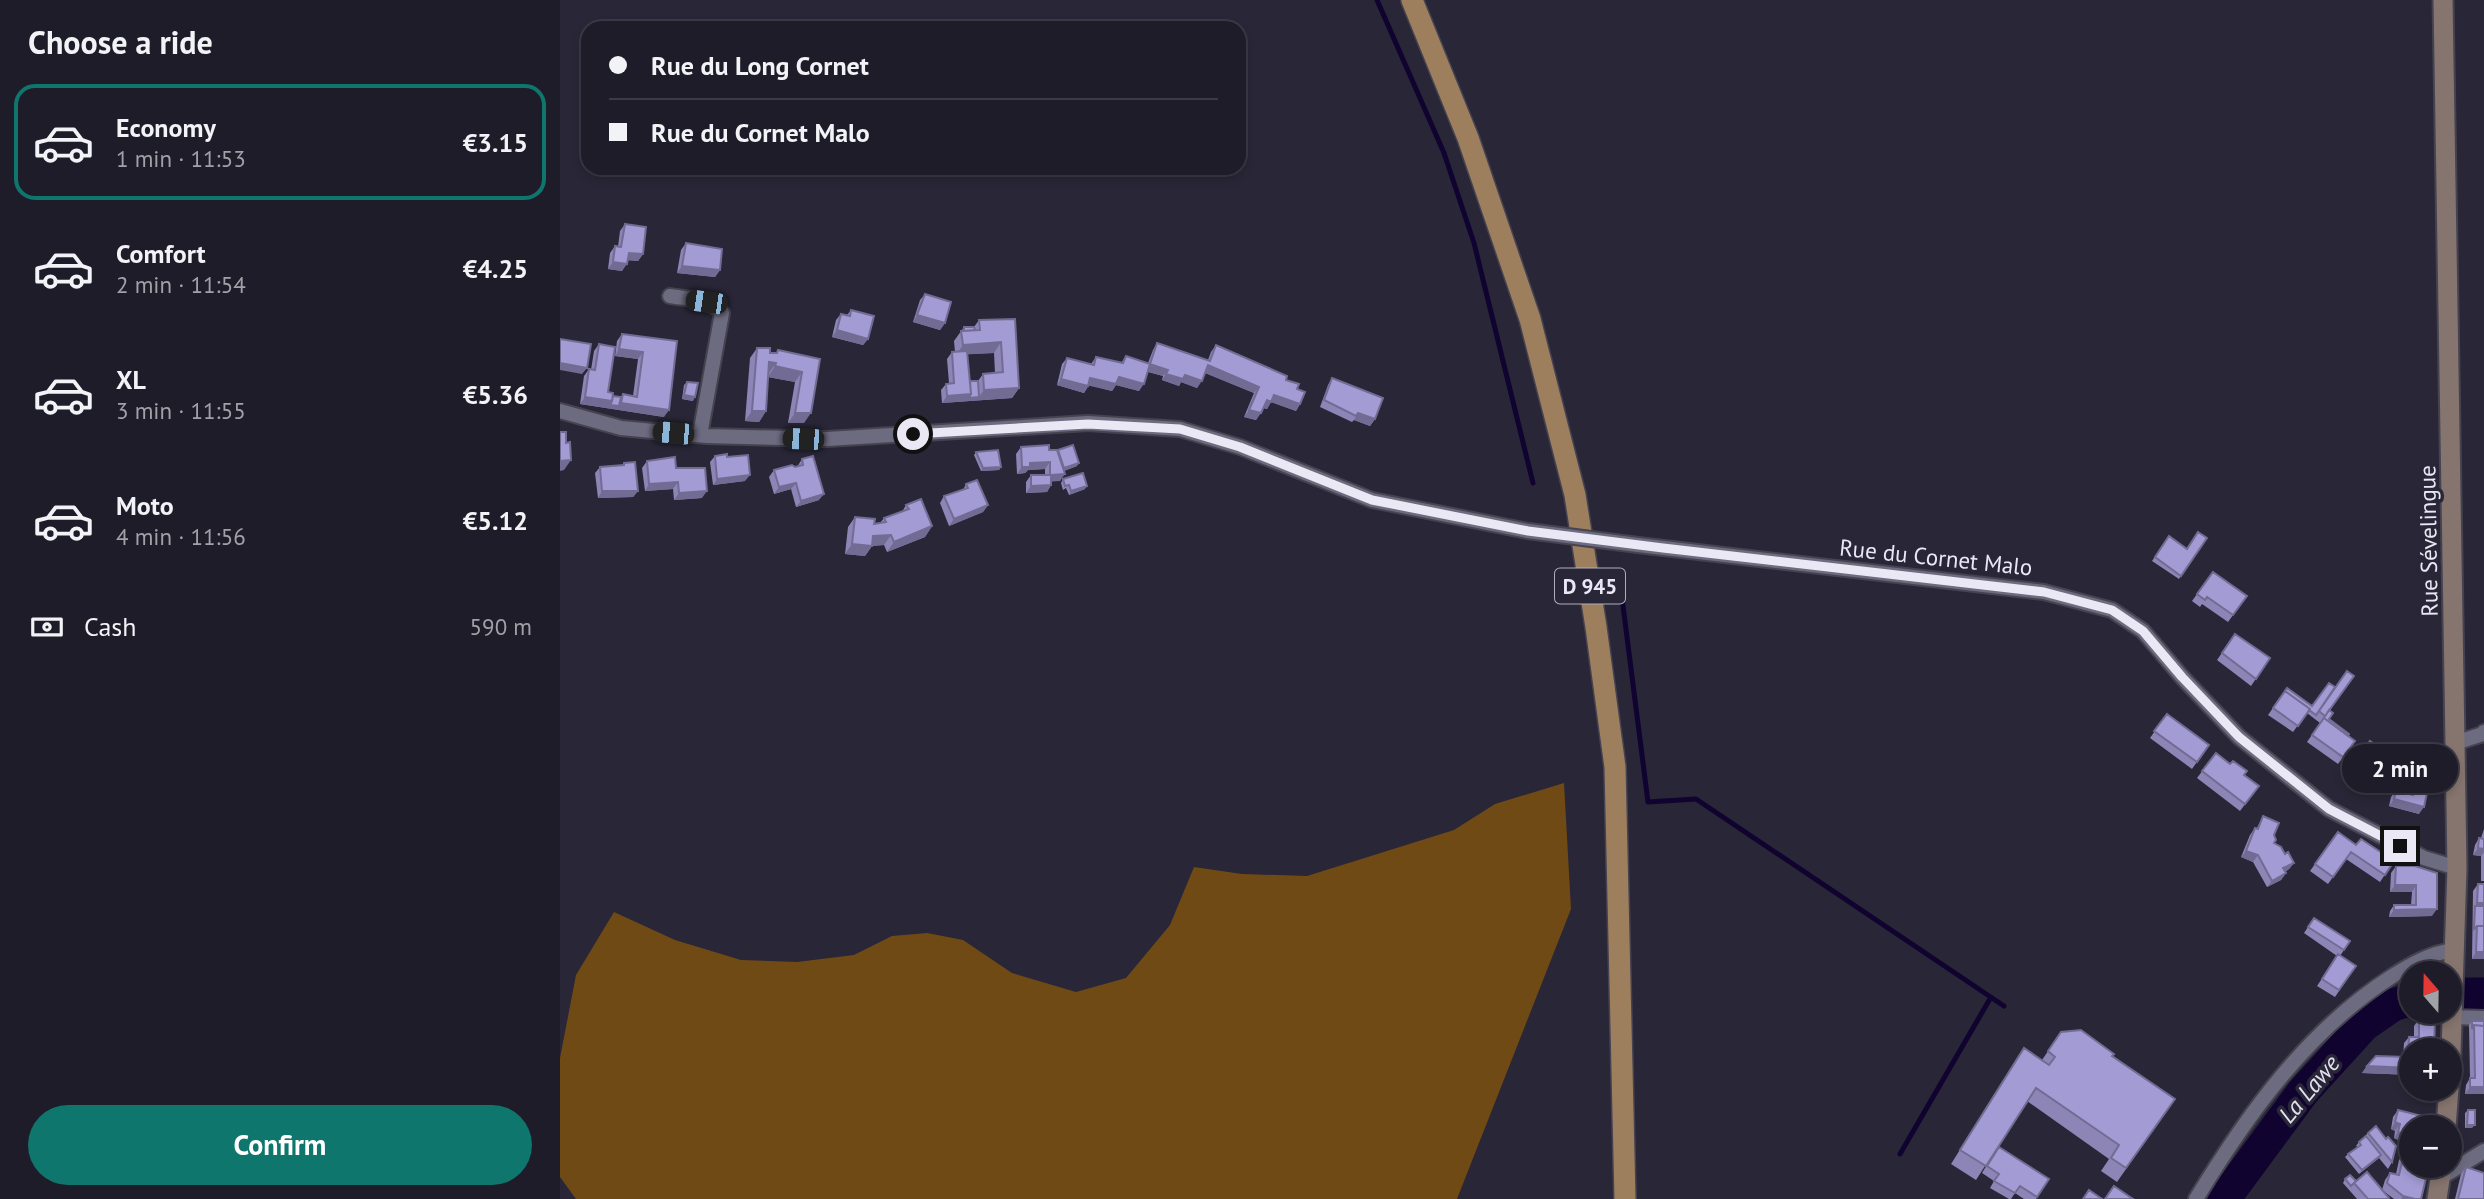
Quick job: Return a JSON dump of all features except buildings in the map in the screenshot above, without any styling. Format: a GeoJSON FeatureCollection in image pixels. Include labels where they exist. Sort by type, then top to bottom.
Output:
{"type":"FeatureCollection","features":[{"type":"Feature","properties":{"kind":"main road","name":"D 945"},"geometry":{"type":"LineString","coordinates":[[1412,0],[1468,138],[1530,319],[1575,495],[1615,767],[1625,1199]]}},
{"type":"Feature","properties":{"kind":"main road","name":"Rue Sévelingue"},"geometry":{"type":"LineString","coordinates":[[2444,0],[2457,868],[2453,961]]}},
{"type":"Feature","properties":{"kind":"main road"},"geometry":{"type":"LineString","coordinates":[[2437,1199],[2440,1178]]}},
{"type":"Feature","properties":{"kind":"street"},"geometry":{"type":"LineString","coordinates":[[670,296],[706,302],[717,306],[722,313],[700,435]]}},
{"type":"Feature","properties":{"kind":"street","name":"Rue du Cornet Malo"},"geometry":{"type":"LineString","coordinates":[[560,411],[621,428],[700,435],[827,439],[1088,424],[1180,429],[1240,447],[1372,500],[1528,531],[2044,592],[2112,610],[2143,631],[2239,737],[2329,809],[2424,858],[2457,868]]}},
{"type":"Feature","properties":{"kind":"street"},"geometry":{"type":"LineString","coordinates":[[2455,743],[2484,732]]}},
{"type":"Feature","properties":{"kind":"street"},"geometry":{"type":"LineString","coordinates":[[2196,1199],[2263,1100],[2314,1040],[2362,995],[2408,967],[2437,953],[2454,950]]}},
{"type":"Feature","properties":{"kind":"street"},"geometry":{"type":"LineString","coordinates":[[2462,1014],[2484,1018]]}},
{"type":"Feature","properties":{"kind":"street"},"geometry":{"type":"LineString","coordinates":[[2462,1162],[2484,1151]]}},
{"type":"Feature","properties":{"kind":"shaded area"},"geometry":{"type":"Polygon","coordinates":[[[1564,783],[1571,909],[1457,1199],[576,1199],[560,1177],[560,1058],[576,975],[614,912],[675,940],[741,960],[797,962],[854,955],[892,936],[927,933],[963,940],[1012,973],[1076,992],[1126,978],[1170,925],[1194,867],[1242,874],[1307,876],[1454,830],[1495,804],[1564,783]]]}},
{"type":"Feature","properties":{"kind":"waterway"},"geometry":{"type":"LineString","coordinates":[[1377,0],[1444,153],[1474,243],[1533,483]]}},
{"type":"Feature","properties":{"kind":"waterway"},"geometry":{"type":"LineString","coordinates":[[1621,590],[1648,802],[1696,799],[2004,1006]]}},
{"type":"Feature","properties":{"kind":"waterway","name":"La Lawe"},"geometry":{"type":"LineString","coordinates":[[2462,994],[2484,994]]}},
{"type":"Feature","properties":{"kind":"waterway"},"geometry":{"type":"LineString","coordinates":[[1900,1154],[1991,997]]}},
{"type":"Feature","properties":{"kind":"waterway","name":"La Lawe"},"geometry":{"type":"LineString","coordinates":[[2224,1199],[2303,1092],[2364,1025],[2399,1003]]}},
{"type":"Feature","properties":{"kind":"route"},"geometry":{"type":"LineString","coordinates":[[913,434],[1088,424],[1180,429],[1240,447],[1372,500],[1528,531],[2044,592],[2112,610],[2143,631],[2239,737],[2329,809],[2400,846]]}}]}
